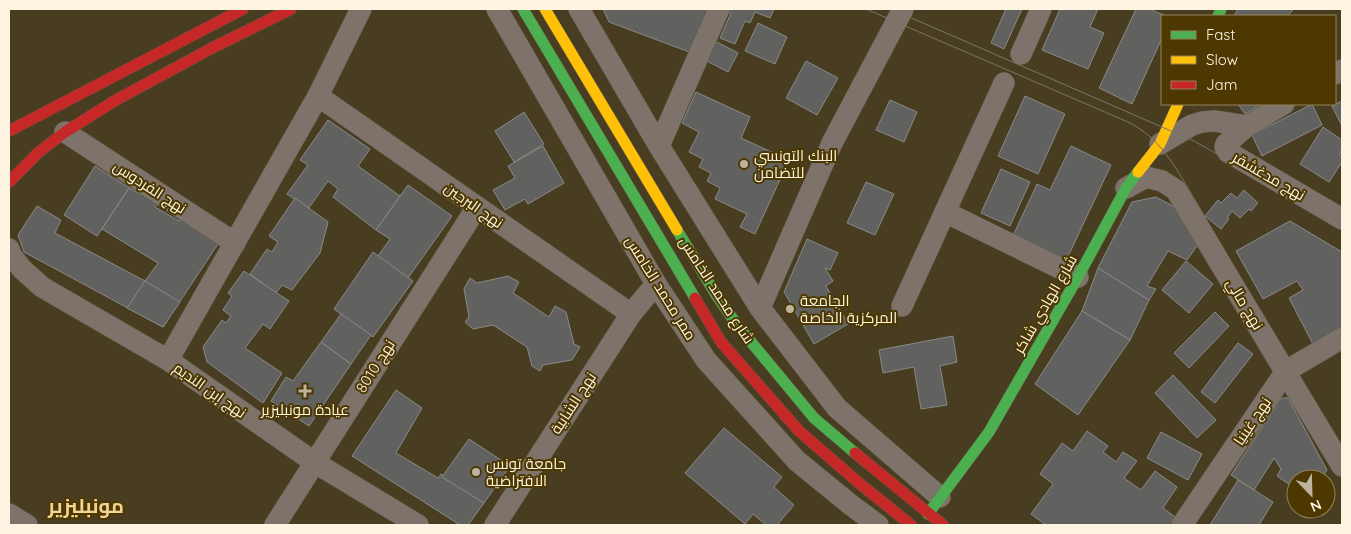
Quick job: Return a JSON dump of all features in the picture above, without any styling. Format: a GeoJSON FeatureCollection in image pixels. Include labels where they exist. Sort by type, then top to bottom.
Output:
{"type":"FeatureCollection","features":[{"type":"Feature","properties":{"kind":"main road"},"geometry":{"type":"LineString","coordinates":[[9,131],[243,9]]}},
{"type":"Feature","properties":{"kind":"main road"},"geometry":{"type":"LineString","coordinates":[[9,182],[39,152],[65,132],[116,100],[291,9]]}},
{"type":"Feature","properties":{"kind":"main road","name":"شارع محمد الخامس"},"geometry":{"type":"LineString","coordinates":[[523,9],[721,342],[799,431],[858,483],[911,525]]}},
{"type":"Feature","properties":{"kind":"main road","name":"شارع محمد الخامس"},"geometry":{"type":"LineString","coordinates":[[545,9],[715,293],[737,325],[814,418],[934,505],[943,525]]}},
{"type":"Feature","properties":{"kind":"main road","name":"شارع الهادي شاكر"},"geometry":{"type":"LineString","coordinates":[[920,525],[989,432],[1078,277],[1126,188],[1160,144],[1178,105]]}},
{"type":"Feature","properties":{"kind":"street"},"geometry":{"type":"LineString","coordinates":[[168,360],[318,96],[361,9]]}},
{"type":"Feature","properties":{"kind":"street","name":"ممر محمد الخامس"},"geometry":{"type":"LineString","coordinates":[[497,9],[656,284],[706,360],[797,461],[850,505],[878,525]]}},
{"type":"Feature","properties":{"kind":"street","name":"شارع محمد الخامس"},"geometry":{"type":"LineString","coordinates":[[579,9],[659,146],[760,308],[837,408],[934,505]]}},
{"type":"Feature","properties":{"kind":"street"},"geometry":{"type":"LineString","coordinates":[[659,146],[719,9]]}},
{"type":"Feature","properties":{"kind":"street"},"geometry":{"type":"LineString","coordinates":[[760,308],[832,143],[903,9]]}},
{"type":"Feature","properties":{"kind":"street"},"geometry":{"type":"LineString","coordinates":[[1021,54],[1041,9]]}},
{"type":"Feature","properties":{"kind":"street"},"geometry":{"type":"LineString","coordinates":[[902,306],[1004,83]]}},
{"type":"Feature","properties":{"kind":"street","name":"نهج البرجين"},"geometry":{"type":"LineString","coordinates":[[318,96],[631,314]]}},
{"type":"Feature","properties":{"kind":"street"},"geometry":{"type":"LineString","coordinates":[[1160,144],[1192,125],[1202,122],[1214,121],[1247,126],[1282,105]]}},
{"type":"Feature","properties":{"kind":"street","name":"نهج مدغشقر"},"geometry":{"type":"LineString","coordinates":[[1247,126],[1226,144],[1225,147],[1228,152],[1342,219]]}},
{"type":"Feature","properties":{"kind":"street","name":"نهج الفردوس"},"geometry":{"type":"LineString","coordinates":[[65,132],[235,243]]}},
{"type":"Feature","properties":{"kind":"street","name":"نهج مالي"},"geometry":{"type":"LineString","coordinates":[[1126,188],[1146,177],[1162,180],[1176,190],[1342,466]]}},
{"type":"Feature","properties":{"kind":"street","name":"نهج 8010"},"geometry":{"type":"LineString","coordinates":[[275,525],[477,206]]}},
{"type":"Feature","properties":{"kind":"street"},"geometry":{"type":"LineString","coordinates":[[945,212],[1078,277]]}},
{"type":"Feature","properties":{"kind":"street","name":"نهج إبن النديم"},"geometry":{"type":"LineString","coordinates":[[9,249],[11,255],[22,269],[42,287],[168,360],[314,462],[418,525]]}},
{"type":"Feature","properties":{"kind":"street","name":"نهج الشابية"},"geometry":{"type":"LineString","coordinates":[[495,525],[631,314],[656,284]]}},
{"type":"Feature","properties":{"kind":"street","name":"نهج غينيا"},"geometry":{"type":"LineString","coordinates":[[1182,525],[1286,371],[1342,338]]}},
{"type":"Feature","properties":{"kind":"street"},"geometry":{"type":"LineString","coordinates":[[9,514],[27,525]]}},
{"type":"Feature","properties":{"kind":"building"},"geometry":{"type":"Polygon","coordinates":[[[603,9],[711,9],[692,53],[609,22],[603,9]]]}},
{"type":"Feature","properties":{"kind":"building"},"geometry":{"type":"Polygon","coordinates":[[[727,9],[774,9],[770,18],[755,12],[750,23],[745,21],[735,44],[720,38],[731,13],[727,9]]]}},
{"type":"Feature","properties":{"kind":"building"},"geometry":{"type":"Polygon","coordinates":[[[1006,9],[1022,9],[1004,49],[991,43],[1006,9]]]}},
{"type":"Feature","properties":{"kind":"building"},"geometry":{"type":"Polygon","coordinates":[[[1060,9],[1098,9],[1090,27],[1104,33],[1088,69],[1042,50],[1060,9]]]}},
{"type":"Feature","properties":{"kind":"building"},"geometry":{"type":"Polygon","coordinates":[[[1136,9],[1149,9],[1164,15],[1161,15],[1161,40],[1132,104],[1099,88],[1136,9]]]}},
{"type":"Feature","properties":{"kind":"building"},"geometry":{"type":"Polygon","coordinates":[[[1238,9],[1294,9],[1288,15],[1235,15],[1238,9]]]}},
{"type":"Feature","properties":{"kind":"building"},"geometry":{"type":"Polygon","coordinates":[[[758,23],[787,37],[775,64],[745,51],[758,23]]]}},
{"type":"Feature","properties":{"kind":"building"},"geometry":{"type":"Polygon","coordinates":[[[715,41],[738,53],[728,72],[705,60],[715,41]]]}},
{"type":"Feature","properties":{"kind":"building"},"geometry":{"type":"Polygon","coordinates":[[[806,61],[838,78],[817,115],[786,98],[806,61]]]}},
{"type":"Feature","properties":{"kind":"building","name":"البنك التونسي للتضامن"},"geometry":{"type":"Polygon","coordinates":[[[696,92],[750,117],[741,138],[789,160],[755,234],[740,227],[747,214],[715,199],[720,188],[707,181],[711,173],[699,167],[703,159],[689,152],[699,132],[682,123],[696,92]]]}},
{"type":"Feature","properties":{"kind":"building"},"geometry":{"type":"Polygon","coordinates":[[[1025,96],[1065,114],[1038,174],[998,156],[1025,96]]]}},
{"type":"Feature","properties":{"kind":"building"},"geometry":{"type":"Polygon","coordinates":[[[890,100],[917,112],[904,142],[876,130],[890,100]]]}},
{"type":"Feature","properties":{"kind":"building"},"geometry":{"type":"Polygon","coordinates":[[[1342,101],[1342,126],[1332,106],[1342,101]]]}},
{"type":"Feature","properties":{"kind":"building"},"geometry":{"type":"Polygon","coordinates":[[[1239,105],[1259,105],[1245,114],[1239,105]]]}},
{"type":"Feature","properties":{"kind":"building"},"geometry":{"type":"Polygon","coordinates":[[[1310,105],[1312,105],[1322,125],[1262,156],[1252,135],[1310,105]]]}},
{"type":"Feature","properties":{"kind":"building"},"geometry":{"type":"Polygon","coordinates":[[[524,112],[544,144],[514,162],[495,131],[524,112]]]}},
{"type":"Feature","properties":{"kind":"building"},"geometry":{"type":"Polygon","coordinates":[[[328,120],[370,149],[358,166],[400,196],[376,230],[333,197],[338,189],[328,181],[308,209],[287,194],[308,165],[300,160],[328,120]]]}},
{"type":"Feature","properties":{"kind":"building"},"geometry":{"type":"Polygon","coordinates":[[[1323,127],[1342,140],[1342,149],[1339,155],[1342,157],[1342,162],[1329,182],[1300,164],[1323,127]]]}},
{"type":"Feature","properties":{"kind":"building"},"geometry":{"type":"Polygon","coordinates":[[[543,146],[564,183],[528,204],[525,199],[505,210],[493,190],[515,178],[508,166],[543,146]]]}},
{"type":"Feature","properties":{"kind":"building"},"geometry":{"type":"Polygon","coordinates":[[[1071,146],[1111,165],[1065,263],[1012,238],[1037,184],[1050,190],[1071,146]]]}},
{"type":"Feature","properties":{"kind":"building"},"geometry":{"type":"Polygon","coordinates":[[[95,166],[129,188],[97,236],[64,215],[95,166]]]}},
{"type":"Feature","properties":{"kind":"building"},"geometry":{"type":"Polygon","coordinates":[[[1001,169],[1030,182],[1010,226],[981,213],[1001,169]]]}},
{"type":"Feature","properties":{"kind":"building"},"geometry":{"type":"Polygon","coordinates":[[[866,182],[894,194],[875,235],[847,223],[866,182]]]}},
{"type":"Feature","properties":{"kind":"building"},"geometry":{"type":"Polygon","coordinates":[[[408,185],[452,216],[408,278],[378,256],[390,239],[376,230],[408,185]]]}},
{"type":"Feature","properties":{"kind":"building"},"geometry":{"type":"Polygon","coordinates":[[[129,188],[158,203],[155,207],[179,221],[183,218],[218,244],[163,327],[24,252],[18,235],[37,206],[61,220],[55,233],[145,281],[158,263],[102,229],[129,188]]]}},
{"type":"Feature","properties":{"kind":"building"},"geometry":{"type":"Polygon","coordinates":[[[1244,190],[1258,203],[1251,211],[1249,209],[1240,218],[1232,211],[1227,218],[1229,219],[1221,229],[1205,216],[1218,200],[1221,203],[1231,193],[1237,198],[1244,190]]]}},
{"type":"Feature","properties":{"kind":"building"},"geometry":{"type":"Polygon","coordinates":[[[1156,197],[1186,213],[1204,236],[1187,260],[1168,251],[1147,286],[1156,289],[1149,300],[1098,268],[1132,202],[1156,197]]]}},
{"type":"Feature","properties":{"kind":"building"},"geometry":{"type":"Polygon","coordinates":[[[295,198],[328,222],[320,253],[292,290],[282,285],[276,293],[250,274],[267,249],[272,252],[278,242],[269,236],[295,198]]]}},
{"type":"Feature","properties":{"kind":"building"},"geometry":{"type":"Polygon","coordinates":[[[1290,221],[1342,252],[1342,331],[1314,346],[1289,298],[1303,290],[1297,281],[1263,299],[1236,251],[1290,221]]]}},
{"type":"Feature","properties":{"kind":"building"},"geometry":{"type":"Polygon","coordinates":[[[807,239],[838,253],[830,270],[825,268],[833,281],[826,286],[848,324],[814,344],[784,292],[807,239]]]}},
{"type":"Feature","properties":{"kind":"building"},"geometry":{"type":"Polygon","coordinates":[[[373,252],[413,281],[373,337],[334,309],[373,252]]]}},
{"type":"Feature","properties":{"kind":"building"},"geometry":{"type":"Polygon","coordinates":[[[1186,261],[1213,284],[1189,313],[1162,290],[1186,261]]]}},
{"type":"Feature","properties":{"kind":"building"},"geometry":{"type":"Polygon","coordinates":[[[1098,268],[1149,300],[1130,340],[1082,311],[1098,268]]]}},
{"type":"Feature","properties":{"kind":"building"},"geometry":{"type":"Polygon","coordinates":[[[244,271],[289,301],[270,329],[263,324],[245,348],[282,373],[263,403],[207,362],[203,347],[222,320],[226,323],[231,316],[223,310],[232,296],[228,293],[244,271]]]}},
{"type":"Feature","properties":{"kind":"building"},"geometry":{"type":"Polygon","coordinates":[[[508,276],[519,282],[513,293],[549,317],[555,306],[566,312],[574,344],[580,347],[572,360],[543,365],[540,371],[532,366],[527,347],[493,325],[473,329],[465,322],[469,317],[464,289],[470,278],[477,283],[508,276]]]}},
{"type":"Feature","properties":{"kind":"building"},"geometry":{"type":"Polygon","coordinates":[[[145,281],[180,302],[163,327],[127,308],[145,281]]]}},
{"type":"Feature","properties":{"kind":"building"},"geometry":{"type":"Polygon","coordinates":[[[1082,311],[1130,340],[1078,415],[1035,384],[1082,311]]]}},
{"type":"Feature","properties":{"kind":"building"},"geometry":{"type":"Polygon","coordinates":[[[1215,312],[1229,326],[1189,368],[1174,353],[1215,312]]]}},
{"type":"Feature","properties":{"kind":"building"},"geometry":{"type":"Polygon","coordinates":[[[341,314],[371,335],[351,364],[321,342],[341,314]]]}},
{"type":"Feature","properties":{"kind":"building"},"geometry":{"type":"Polygon","coordinates":[[[953,336],[957,362],[940,366],[947,405],[921,409],[914,367],[883,373],[879,350],[953,336]]]}},
{"type":"Feature","properties":{"kind":"building","name":"عيادة مونبليزير"},"geometry":{"type":"Polygon","coordinates":[[[321,342],[351,364],[309,426],[271,401],[286,377],[293,381],[321,342]]]}},
{"type":"Feature","properties":{"kind":"building"},"geometry":{"type":"Polygon","coordinates":[[[1238,343],[1253,354],[1215,403],[1201,392],[1238,343]]]}},
{"type":"Feature","properties":{"kind":"building"},"geometry":{"type":"Polygon","coordinates":[[[1173,375],[1216,420],[1197,438],[1155,393],[1173,375]]]}},
{"type":"Feature","properties":{"kind":"building"},"geometry":{"type":"Polygon","coordinates":[[[396,390],[422,408],[396,453],[438,478],[441,474],[484,503],[468,525],[460,525],[352,456],[396,390]]]}},
{"type":"Feature","properties":{"kind":"building"},"geometry":{"type":"Polygon","coordinates":[[[1281,398],[1288,398],[1326,469],[1286,469],[1286,482],[1277,476],[1281,469],[1274,458],[1254,490],[1231,475],[1281,398]]]}},
{"type":"Feature","properties":{"kind":"building"},"geometry":{"type":"Polygon","coordinates":[[[724,428],[782,477],[774,487],[794,505],[777,525],[766,525],[753,514],[745,524],[685,473],[724,428]]]}},
{"type":"Feature","properties":{"kind":"building"},"geometry":{"type":"Polygon","coordinates":[[[1087,431],[1108,446],[1103,452],[1116,462],[1123,452],[1137,461],[1124,478],[1141,490],[1155,471],[1177,487],[1163,508],[1178,519],[1174,525],[1046,525],[1031,514],[1053,484],[1040,474],[1062,443],[1073,451],[1087,431]]]}},
{"type":"Feature","properties":{"kind":"building"},"geometry":{"type":"Polygon","coordinates":[[[1161,432],[1202,454],[1188,480],[1147,458],[1161,432]]]}},
{"type":"Feature","properties":{"kind":"building","name":"جامعة تونس الافتراضية"},"geometry":{"type":"Polygon","coordinates":[[[469,439],[510,466],[484,503],[442,477],[469,439]]]}},
{"type":"Feature","properties":{"kind":"building"},"geometry":{"type":"Polygon","coordinates":[[[1238,480],[1273,502],[1259,525],[1210,525],[1238,480]]]}},
{"type":"Feature","properties":{"kind":"tram line"},"geometry":{"type":"LineString","coordinates":[[866,9],[1128,122],[1151,138],[1163,150],[1179,173],[1342,450]]}},
{"type":"Feature","properties":{"kind":"tram line"},"geometry":{"type":"LineString","coordinates":[[891,9],[1194,141],[1342,225]]}},
{"type":"Feature","properties":{"kind":"traffic: fast"},"geometry":{"type":"LineString","coordinates":[[523,9],[695,298]]}},
{"type":"Feature","properties":{"kind":"traffic: fast"},"geometry":{"type":"LineString","coordinates":[[1218,15],[1221,9]]}},
{"type":"Feature","properties":{"kind":"traffic: fast"},"geometry":{"type":"LineString","coordinates":[[928,514],[989,432],[1078,277],[1126,188],[1138,172]]}},
{"type":"Feature","properties":{"kind":"traffic: fast"},"geometry":{"type":"LineString","coordinates":[[677,230],[715,293],[737,325],[814,418],[855,453]]}},
{"type":"Feature","properties":{"kind":"traffic: slow"},"geometry":{"type":"LineString","coordinates":[[545,9],[677,230]]}},
{"type":"Feature","properties":{"kind":"traffic: slow"},"geometry":{"type":"LineString","coordinates":[[1138,172],[1160,144],[1178,105]]}},
{"type":"Feature","properties":{"kind":"traffic: jam"},"geometry":{"type":"LineString","coordinates":[[9,131],[243,9]]}},
{"type":"Feature","properties":{"kind":"traffic: jam"},"geometry":{"type":"LineString","coordinates":[[9,182],[39,152],[65,132],[116,100],[212,48],[291,9]]}},
{"type":"Feature","properties":{"kind":"traffic: jam"},"geometry":{"type":"LineString","coordinates":[[695,298],[721,342],[799,431],[911,525]]}},
{"type":"Feature","properties":{"kind":"traffic: jam"},"geometry":{"type":"LineString","coordinates":[[855,453],[943,525]]}},
{"type":"Feature","properties":{"kind":"place","name":"البنك التونسي للتضامن"},"geometry":{"type":"Point","coordinates":[744,164]}},
{"type":"Feature","properties":{"kind":"place","name":"الجامعة المركزية الخاصة"},"geometry":{"type":"Point","coordinates":[790,309]}},
{"type":"Feature","properties":{"kind":"place","name":"عيادة مونبليزير"},"geometry":{"type":"Point","coordinates":[305,391]}},
{"type":"Feature","properties":{"kind":"place","name":"جامعة تونس الافتراضية"},"geometry":{"type":"Point","coordinates":[476,472]}},
{"type":"Feature","properties":{"kind":"district","name":"مونبليزير"},"geometry":{"type":"Point","coordinates":[86,505]}}]}
